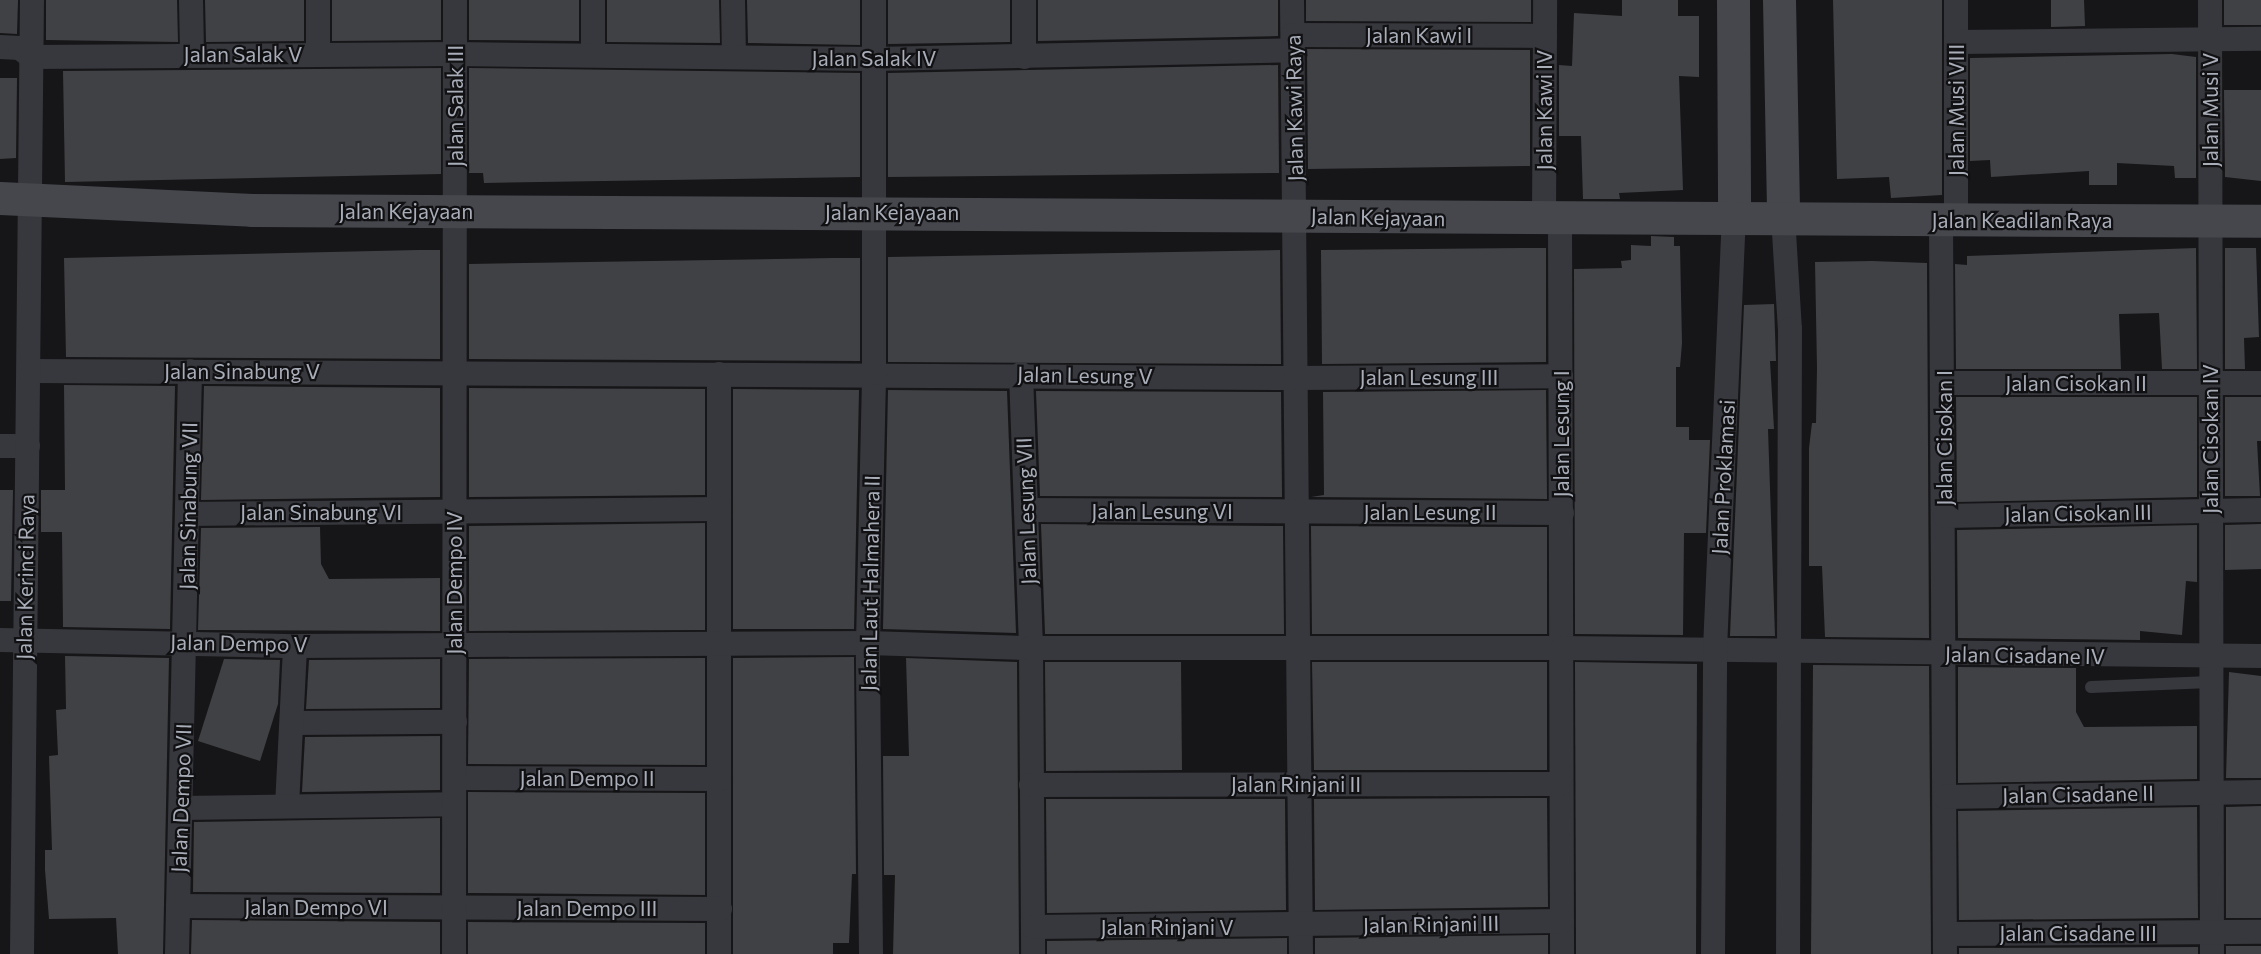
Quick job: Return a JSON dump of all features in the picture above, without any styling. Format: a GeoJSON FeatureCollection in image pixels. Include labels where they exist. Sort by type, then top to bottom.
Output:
{"type":"FeatureCollection","features":[{"type":"Feature","properties":{"kind":"street","name":"Jalan Kerinci Raya"},"geometry":{"type":"LineString","coordinates":[[22,954],[11,801],[24,640],[31,371],[16,199],[31,57],[32,0]]}},
{"type":"Feature","properties":{"kind":"street"},"geometry":{"type":"LineString","coordinates":[[191,0],[192,54]]}},
{"type":"Feature","properties":{"kind":"street"},"geometry":{"type":"LineString","coordinates":[[318,0],[318,54]]}},
{"type":"Feature","properties":{"kind":"street","name":"Jalan Salak III"},"geometry":{"type":"LineString","coordinates":[[454,212],[455,0]]}},
{"type":"Feature","properties":{"kind":"street"},"geometry":{"type":"LineString","coordinates":[[592,0],[593,55]]}},
{"type":"Feature","properties":{"kind":"street"},"geometry":{"type":"LineString","coordinates":[[733,0],[734,56]]}},
{"type":"Feature","properties":{"kind":"street","name":"Jalan Laut Halmahera II"},"geometry":{"type":"LineString","coordinates":[[871,954],[868,643],[874,373],[874,0]]}},
{"type":"Feature","properties":{"kind":"street"},"geometry":{"type":"LineString","coordinates":[[1024,0],[1024,57]]}},
{"type":"Feature","properties":{"kind":"street","name":"Jalan Kawi Raya"},"geometry":{"type":"LineString","coordinates":[[1292,0],[1301,954]]}},
{"type":"Feature","properties":{"kind":"street","name":"Jalan Kawi IV"},"geometry":{"type":"LineString","coordinates":[[1545,0],[1552,219]]}},
{"type":"Feature","properties":{"kind":"street","name":"Jalan Proklamasi"},"geometry":{"type":"LineString","coordinates":[[1713,954],[1715,649],[1734,217],[1733,0]]}},
{"type":"Feature","properties":{"kind":"street"},"geometry":{"type":"LineString","coordinates":[[1779,0],[1783,216],[1790,329],[1788,954]]}},
{"type":"Feature","properties":{"kind":"street","name":"Jalan Musi VIII"},"geometry":{"type":"LineString","coordinates":[[1949,220],[1956,0]]}},
{"type":"Feature","properties":{"kind":"street","name":"Jalan Musi V"},"geometry":{"type":"LineString","coordinates":[[2210,0],[2211,220]]}},
{"type":"Feature","properties":{"kind":"street","name":"Jalan Kawi I"},"geometry":{"type":"LineString","coordinates":[[1293,42],[1545,36]]}},
{"type":"Feature","properties":{"kind":"street"},"geometry":{"type":"LineString","coordinates":[[1956,42],[2261,39]]}},
{"type":"Feature","properties":{"kind":"street","name":"Jalan Salak IV"},"geometry":{"type":"LineString","coordinates":[[455,54],[874,59],[1024,57],[1293,42]]}},
{"type":"Feature","properties":{"kind":"street"},"geometry":{"type":"LineString","coordinates":[[0,47],[20,48],[31,57]]}},
{"type":"Feature","properties":{"kind":"street","name":"Jalan Salak V"},"geometry":{"type":"LineString","coordinates":[[31,57],[192,54],[455,54]]}},
{"type":"Feature","properties":{"kind":"street","name":"Jalan Kejayaan"},"geometry":{"type":"LineString","coordinates":[[16,199],[252,210],[454,212],[873,212],[1552,219],[1783,216]]}},
{"type":"Feature","properties":{"kind":"street","name":"Jalan Dempo IV"},"geometry":{"type":"LineString","coordinates":[[454,212],[454,954]]}},
{"type":"Feature","properties":{"kind":"street","name":"Jalan Keadilan Raya"},"geometry":{"type":"LineString","coordinates":[[1783,216],[1949,220],[2261,221]]}},
{"type":"Feature","properties":{"kind":"street","name":"Jalan Lesung I"},"geometry":{"type":"LineString","coordinates":[[1552,219],[1561,376],[1562,954]]}},
{"type":"Feature","properties":{"kind":"street","name":"Jalan Cisokan I"},"geometry":{"type":"LineString","coordinates":[[1945,944],[1944,383],[1949,220]]}},
{"type":"Feature","properties":{"kind":"street","name":"Jalan Cisokan IV"},"geometry":{"type":"LineString","coordinates":[[2211,220],[2209,383],[2212,943]]}},
{"type":"Feature","properties":{"kind":"street","name":"Jalan Sinabung V"},"geometry":{"type":"LineString","coordinates":[[31,371],[454,371],[719,374]]}},
{"type":"Feature","properties":{"kind":"street","name":"Jalan Sinabung VII"},"geometry":{"type":"LineString","coordinates":[[185,642],[189,371]]}},
{"type":"Feature","properties":{"kind":"street"},"geometry":{"type":"LineString","coordinates":[[719,374],[719,954]]}},
{"type":"Feature","properties":{"kind":"street","name":"Jalan Lesung V"},"geometry":{"type":"LineString","coordinates":[[719,374],[1021,374],[1296,378]]}},
{"type":"Feature","properties":{"kind":"street","name":"Jalan Lesung VII"},"geometry":{"type":"LineString","coordinates":[[1021,374],[1031,648],[1033,954]]}},
{"type":"Feature","properties":{"kind":"street","name":"Jalan Lesung III"},"geometry":{"type":"LineString","coordinates":[[1296,378],[1561,376]]}},
{"type":"Feature","properties":{"kind":"street","name":"Jalan Cisokan II"},"geometry":{"type":"LineString","coordinates":[[1944,383],[2261,383]]}},
{"type":"Feature","properties":{"kind":"street"},"geometry":{"type":"LineString","coordinates":[[0,446],[28,446]]}},
{"type":"Feature","properties":{"kind":"street","name":"Jalan Sinabung VI"},"geometry":{"type":"LineString","coordinates":[[188,514],[719,509]]}},
{"type":"Feature","properties":{"kind":"street","name":"Jalan Lesung VI"},"geometry":{"type":"LineString","coordinates":[[1026,510],[1298,512]]}},
{"type":"Feature","properties":{"kind":"street","name":"Jalan Cisokan III"},"geometry":{"type":"LineString","coordinates":[[1945,516],[2261,510]]}},
{"type":"Feature","properties":{"kind":"street","name":"Jalan Lesung II"},"geometry":{"type":"LineString","coordinates":[[1298,512],[1562,513]]}},
{"type":"Feature","properties":{"kind":"street","name":"Jalan Dempo V"},"geometry":{"type":"LineString","coordinates":[[0,640],[295,646],[868,643],[1031,648]]}},
{"type":"Feature","properties":{"kind":"street","name":"Jalan Dempo VII"},"geometry":{"type":"LineString","coordinates":[[177,954],[185,642]]}},
{"type":"Feature","properties":{"kind":"street"},"geometry":{"type":"LineString","coordinates":[[287,806],[295,646]]}},
{"type":"Feature","properties":{"kind":"street","name":"Jalan Cisadane IV"},"geometry":{"type":"LineString","coordinates":[[1031,648],[1298,646],[1789,650],[1946,655],[2261,656]]}},
{"type":"Feature","properties":{"kind":"street"},"geometry":{"type":"LineString","coordinates":[[292,723],[454,722]]}},
{"type":"Feature","properties":{"kind":"street","name":"Jalan Dempo II"},"geometry":{"type":"LineString","coordinates":[[455,778],[720,779]]}},
{"type":"Feature","properties":{"kind":"street","name":"Jalan Rinjani II"},"geometry":{"type":"LineString","coordinates":[[1031,785],[1561,784]]}},
{"type":"Feature","properties":{"kind":"street","name":"Jalan Cisadane II"},"geometry":{"type":"LineString","coordinates":[[1945,797],[2210,791],[2261,792]]}},
{"type":"Feature","properties":{"kind":"street"},"geometry":{"type":"LineString","coordinates":[[181,808],[454,804]]}},
{"type":"Feature","properties":{"kind":"street","name":"Jalan Dempo VI"},"geometry":{"type":"LineString","coordinates":[[178,906],[454,907]]}},
{"type":"Feature","properties":{"kind":"street","name":"Jalan Dempo III"},"geometry":{"type":"LineString","coordinates":[[454,907],[720,909]]}},
{"type":"Feature","properties":{"kind":"street","name":"Jalan Rinjani III"},"geometry":{"type":"LineString","coordinates":[[1301,927],[1562,921]]}},
{"type":"Feature","properties":{"kind":"street","name":"Jalan Rinjani V"},"geometry":{"type":"LineString","coordinates":[[1033,927],[1301,927]]}},
{"type":"Feature","properties":{"kind":"street","name":"Jalan Cisadane III"},"geometry":{"type":"LineString","coordinates":[[1945,944],[2212,943],[2261,932]]}},
{"type":"Feature","properties":{"kind":"lane"},"geometry":{"type":"LineString","coordinates":[[2091,687],[2210,682]]}},
{"type":"Feature","properties":{"kind":"building"},"geometry":{"type":"Polygon","coordinates":[[[0,0],[18,0],[17,34],[0,33],[0,0]]]}},
{"type":"Feature","properties":{"kind":"building"},"geometry":{"type":"Polygon","coordinates":[[[46,0],[177,0],[178,42],[46,40],[46,0]]]}},
{"type":"Feature","properties":{"kind":"building"},"geometry":{"type":"Polygon","coordinates":[[[205,0],[304,0],[304,41],[206,42],[205,0]]]}},
{"type":"Feature","properties":{"kind":"building"},"geometry":{"type":"Polygon","coordinates":[[[332,0],[441,0],[441,40],[332,41],[332,0]]]}},
{"type":"Feature","properties":{"kind":"building"},"geometry":{"type":"Polygon","coordinates":[[[469,0],[579,0],[579,41],[469,40],[469,0]]]}},
{"type":"Feature","properties":{"kind":"building"},"geometry":{"type":"Polygon","coordinates":[[[607,0],[719,0],[720,43],[607,42],[607,0]]]}},
{"type":"Feature","properties":{"kind":"building"},"geometry":{"type":"Polygon","coordinates":[[[747,0],[860,0],[860,45],[748,43],[747,0]]]}},
{"type":"Feature","properties":{"kind":"building"},"geometry":{"type":"Polygon","coordinates":[[[888,0],[1010,0],[1010,42],[888,44],[888,0]]]}},
{"type":"Feature","properties":{"kind":"building"},"geometry":{"type":"Polygon","coordinates":[[[1038,0],[1278,0],[1278,36],[1038,41],[1038,0]]]}},
{"type":"Feature","properties":{"kind":"building"},"geometry":{"type":"Polygon","coordinates":[[[1306,0],[1531,0],[1531,22],[1306,21],[1306,0]]]}},
{"type":"Feature","properties":{"kind":"building"},"geometry":{"type":"Polygon","coordinates":[[[1622,0],[1678,0],[1678,16],[1699,16],[1699,77],[1679,76],[1683,190],[1619,193],[1620,199],[1583,199],[1581,136],[1559,136],[1559,65],[1572,66],[1574,13],[1622,16],[1622,0]]]}},
{"type":"Feature","properties":{"kind":"building"},"geometry":{"type":"Polygon","coordinates":[[[1833,0],[1942,0],[1942,195],[1891,198],[1889,177],[1837,179],[1833,0]]]}},
{"type":"Feature","properties":{"kind":"building"},"geometry":{"type":"Polygon","coordinates":[[[2051,0],[2084,0],[2085,26],[2051,27],[2051,0]]]}},
{"type":"Feature","properties":{"kind":"building"},"geometry":{"type":"Polygon","coordinates":[[[2224,0],[2261,0],[2261,25],[2224,25],[2224,0]]]}},
{"type":"Feature","properties":{"kind":"building"},"geometry":{"type":"Polygon","coordinates":[[[1307,49],[1530,50],[1530,166],[1308,169],[1307,49]]]}},
{"type":"Feature","properties":{"kind":"building"},"geometry":{"type":"Polygon","coordinates":[[[2172,54],[2196,57],[2196,178],[2175,178],[2174,166],[2117,163],[2117,185],[2089,185],[2089,171],[1991,177],[1990,160],[1970,161],[1970,58],[2172,54]]]}},
{"type":"Feature","properties":{"kind":"building"},"geometry":{"type":"Polygon","coordinates":[[[1278,65],[1279,173],[888,177],[888,73],[1278,65]]]}},
{"type":"Feature","properties":{"kind":"building"},"geometry":{"type":"Polygon","coordinates":[[[441,68],[441,174],[65,182],[63,71],[441,68]]]}},
{"type":"Feature","properties":{"kind":"building"},"geometry":{"type":"Polygon","coordinates":[[[469,68],[860,73],[860,177],[484,183],[483,173],[469,173],[469,68]]]}},
{"type":"Feature","properties":{"kind":"building"},"geometry":{"type":"Polygon","coordinates":[[[0,78],[17,78],[16,158],[0,159],[0,78]]]}},
{"type":"Feature","properties":{"kind":"building"},"geometry":{"type":"Polygon","coordinates":[[[2224,90],[2261,90],[2261,181],[2225,177],[2224,90]]]}},
{"type":"Feature","properties":{"kind":"building"},"geometry":{"type":"Polygon","coordinates":[[[1651,236],[1674,237],[1674,246],[1680,246],[1682,343],[1680,367],[1676,367],[1676,427],[1689,427],[1689,440],[1710,440],[1706,533],[1684,533],[1683,635],[1575,634],[1574,269],[1622,268],[1621,261],[1631,260],[1631,245],[1651,246],[1651,236]]]}},
{"type":"Feature","properties":{"kind":"building"},"geometry":{"type":"Polygon","coordinates":[[[1546,248],[1546,362],[1322,364],[1321,250],[1546,248]]]}},
{"type":"Feature","properties":{"kind":"building"},"geometry":{"type":"Polygon","coordinates":[[[2196,248],[2197,369],[2162,369],[2159,313],[2119,314],[2121,369],[1956,369],[1955,264],[1967,265],[1967,256],[2196,248]]]}},
{"type":"Feature","properties":{"kind":"building"},"geometry":{"type":"Polygon","coordinates":[[[2225,248],[2256,248],[2259,337],[2244,338],[2245,369],[2225,369],[2225,248]]]}},
{"type":"Feature","properties":{"kind":"building"},"geometry":{"type":"Polygon","coordinates":[[[440,250],[440,359],[66,357],[64,258],[440,250]]]}},
{"type":"Feature","properties":{"kind":"building"},"geometry":{"type":"Polygon","coordinates":[[[1280,250],[1281,364],[888,362],[888,257],[1280,250]]]}},
{"type":"Feature","properties":{"kind":"building"},"geometry":{"type":"Polygon","coordinates":[[[860,258],[860,361],[469,359],[469,264],[860,258]]]}},
{"type":"Feature","properties":{"kind":"building"},"geometry":{"type":"Polygon","coordinates":[[[1815,262],[1927,263],[1929,638],[1825,637],[1822,566],[1809,566],[1809,448],[1812,423],[1816,423],[1815,262]]]}},
{"type":"Feature","properties":{"kind":"building"},"geometry":{"type":"Polygon","coordinates":[[[1774,304],[1776,361],[1770,361],[1774,429],[1768,429],[1775,636],[1730,636],[1744,305],[1774,304]]]}},
{"type":"Feature","properties":{"kind":"building"},"geometry":{"type":"Polygon","coordinates":[[[64,385],[175,386],[170,629],[63,627],[62,532],[41,532],[41,490],[65,490],[64,385]]]}},
{"type":"Feature","properties":{"kind":"building"},"geometry":{"type":"Polygon","coordinates":[[[204,386],[440,388],[440,497],[201,500],[204,386]]]}},
{"type":"Feature","properties":{"kind":"building"},"geometry":{"type":"Polygon","coordinates":[[[469,388],[705,389],[705,495],[469,497],[469,388]]]}},
{"type":"Feature","properties":{"kind":"building"},"geometry":{"type":"Polygon","coordinates":[[[733,389],[859,390],[854,629],[733,629],[733,389]]]}},
{"type":"Feature","properties":{"kind":"building"},"geometry":{"type":"Polygon","coordinates":[[[888,390],[1007,391],[1016,633],[883,629],[888,390]]]}},
{"type":"Feature","properties":{"kind":"building"},"geometry":{"type":"Polygon","coordinates":[[[1546,390],[1547,499],[1311,497],[1324,495],[1323,392],[1546,390]]]}},
{"type":"Feature","properties":{"kind":"building"},"geometry":{"type":"Polygon","coordinates":[[[1036,391],[1281,392],[1282,497],[1040,496],[1036,391]]]}},
{"type":"Feature","properties":{"kind":"building"},"geometry":{"type":"Polygon","coordinates":[[[1956,397],[2197,397],[2197,497],[1957,502],[1956,397]]]}},
{"type":"Feature","properties":{"kind":"building"},"geometry":{"type":"Polygon","coordinates":[[[2225,397],[2261,397],[2261,441],[2257,441],[2260,496],[2225,496],[2225,397]]]}},
{"type":"Feature","properties":{"kind":"building"},"geometry":{"type":"Polygon","coordinates":[[[0,490],[13,490],[11,601],[0,601],[0,490]]]}},
{"type":"Feature","properties":{"kind":"building"},"geometry":{"type":"Polygon","coordinates":[[[705,523],[705,630],[469,631],[469,526],[705,523]]]}},
{"type":"Feature","properties":{"kind":"building"},"geometry":{"type":"Polygon","coordinates":[[[1041,524],[1283,526],[1284,634],[1045,634],[1041,524]]]}},
{"type":"Feature","properties":{"kind":"building"},"geometry":{"type":"Polygon","coordinates":[[[2261,524],[2261,569],[2225,570],[2225,525],[2261,524]]]}},
{"type":"Feature","properties":{"kind":"building"},"geometry":{"type":"Polygon","coordinates":[[[2197,525],[2197,582],[2186,581],[2182,635],[2140,631],[2140,640],[1958,638],[1957,530],[2197,525]]]}},
{"type":"Feature","properties":{"kind":"building"},"geometry":{"type":"Polygon","coordinates":[[[1311,526],[1547,527],[1547,634],[1312,634],[1311,526]]]}},
{"type":"Feature","properties":{"kind":"building"},"geometry":{"type":"Polygon","coordinates":[[[320,527],[321,564],[329,579],[440,578],[440,631],[198,630],[201,528],[320,527]]]}},
{"type":"Feature","properties":{"kind":"building"},"geometry":{"type":"Polygon","coordinates":[[[65,656],[169,658],[163,954],[118,954],[116,918],[49,919],[45,850],[52,850],[49,756],[58,755],[56,710],[66,709],[65,656]]]}},
{"type":"Feature","properties":{"kind":"building"},"geometry":{"type":"Polygon","coordinates":[[[854,657],[856,874],[852,874],[849,943],[833,943],[833,954],[733,954],[733,658],[854,657]]]}},
{"type":"Feature","properties":{"kind":"building"},"geometry":{"type":"Polygon","coordinates":[[[705,658],[705,765],[468,764],[469,659],[705,658]]]}},
{"type":"Feature","properties":{"kind":"building"},"geometry":{"type":"Polygon","coordinates":[[[906,658],[1017,662],[1019,954],[893,954],[895,875],[884,875],[883,756],[909,756],[906,658]]]}},
{"type":"Feature","properties":{"kind":"building"},"geometry":{"type":"Polygon","coordinates":[[[224,659],[280,660],[278,704],[260,761],[198,741],[224,659]]]}},
{"type":"Feature","properties":{"kind":"building"},"geometry":{"type":"Polygon","coordinates":[[[440,659],[440,708],[306,709],[309,660],[440,659]]]}},
{"type":"Feature","properties":{"kind":"building"},"geometry":{"type":"Polygon","coordinates":[[[1045,662],[1181,662],[1182,770],[1046,771],[1045,662]]]}},
{"type":"Feature","properties":{"kind":"building"},"geometry":{"type":"Polygon","coordinates":[[[1312,662],[1547,662],[1547,770],[1314,770],[1312,662]]]}},
{"type":"Feature","properties":{"kind":"building"},"geometry":{"type":"Polygon","coordinates":[[[1575,662],[1697,664],[1696,954],[1576,954],[1575,662]]]}},
{"type":"Feature","properties":{"kind":"building"},"geometry":{"type":"Polygon","coordinates":[[[1813,665],[1929,666],[1931,954],[1811,954],[1813,665]]]}},
{"type":"Feature","properties":{"kind":"building"},"geometry":{"type":"Polygon","coordinates":[[[1958,667],[2076,668],[2076,712],[2084,727],[2197,726],[2197,779],[1958,783],[1958,667]]]}},
{"type":"Feature","properties":{"kind":"building"},"geometry":{"type":"Polygon","coordinates":[[[2229,672],[2261,676],[2261,778],[2226,778],[2229,672]]]}},
{"type":"Feature","properties":{"kind":"building"},"geometry":{"type":"Polygon","coordinates":[[[440,736],[440,790],[302,792],[305,737],[440,736]]]}},
{"type":"Feature","properties":{"kind":"building"},"geometry":{"type":"Polygon","coordinates":[[[468,792],[705,793],[705,895],[468,893],[468,792]]]}},
{"type":"Feature","properties":{"kind":"building"},"geometry":{"type":"Polygon","coordinates":[[[1547,798],[1548,907],[1315,910],[1314,799],[1547,798]]]}},
{"type":"Feature","properties":{"kind":"building"},"geometry":{"type":"Polygon","coordinates":[[[1046,799],[1285,799],[1286,910],[1047,913],[1046,799]]]}},
{"type":"Feature","properties":{"kind":"building"},"geometry":{"type":"Polygon","coordinates":[[[2261,806],[2261,918],[2226,918],[2226,807],[2261,806]]]}},
{"type":"Feature","properties":{"kind":"building"},"geometry":{"type":"Polygon","coordinates":[[[2197,807],[2198,918],[1959,920],[1958,811],[2197,807]]]}},
{"type":"Feature","properties":{"kind":"building"},"geometry":{"type":"Polygon","coordinates":[[[440,818],[440,893],[193,892],[194,822],[440,818]]]}},
{"type":"Feature","properties":{"kind":"building"},"geometry":{"type":"Polygon","coordinates":[[[192,920],[440,922],[440,954],[191,954],[192,920]]]}},
{"type":"Feature","properties":{"kind":"building"},"geometry":{"type":"Polygon","coordinates":[[[468,922],[705,923],[705,954],[468,954],[468,922]]]}},
{"type":"Feature","properties":{"kind":"building"},"geometry":{"type":"Polygon","coordinates":[[[1548,935],[1548,954],[1315,954],[1315,938],[1548,935]]]}},
{"type":"Feature","properties":{"kind":"building"},"geometry":{"type":"Polygon","coordinates":[[[1287,938],[1287,954],[1047,954],[1047,941],[1287,938]]]}},
{"type":"Feature","properties":{"kind":"building"},"geometry":{"type":"Polygon","coordinates":[[[2226,946],[2261,946],[2261,954],[2226,954],[2226,946]]]}},
{"type":"Feature","properties":{"kind":"building"},"geometry":{"type":"Polygon","coordinates":[[[2198,947],[2198,954],[1959,954],[1959,948],[2198,947]]]}}]}
